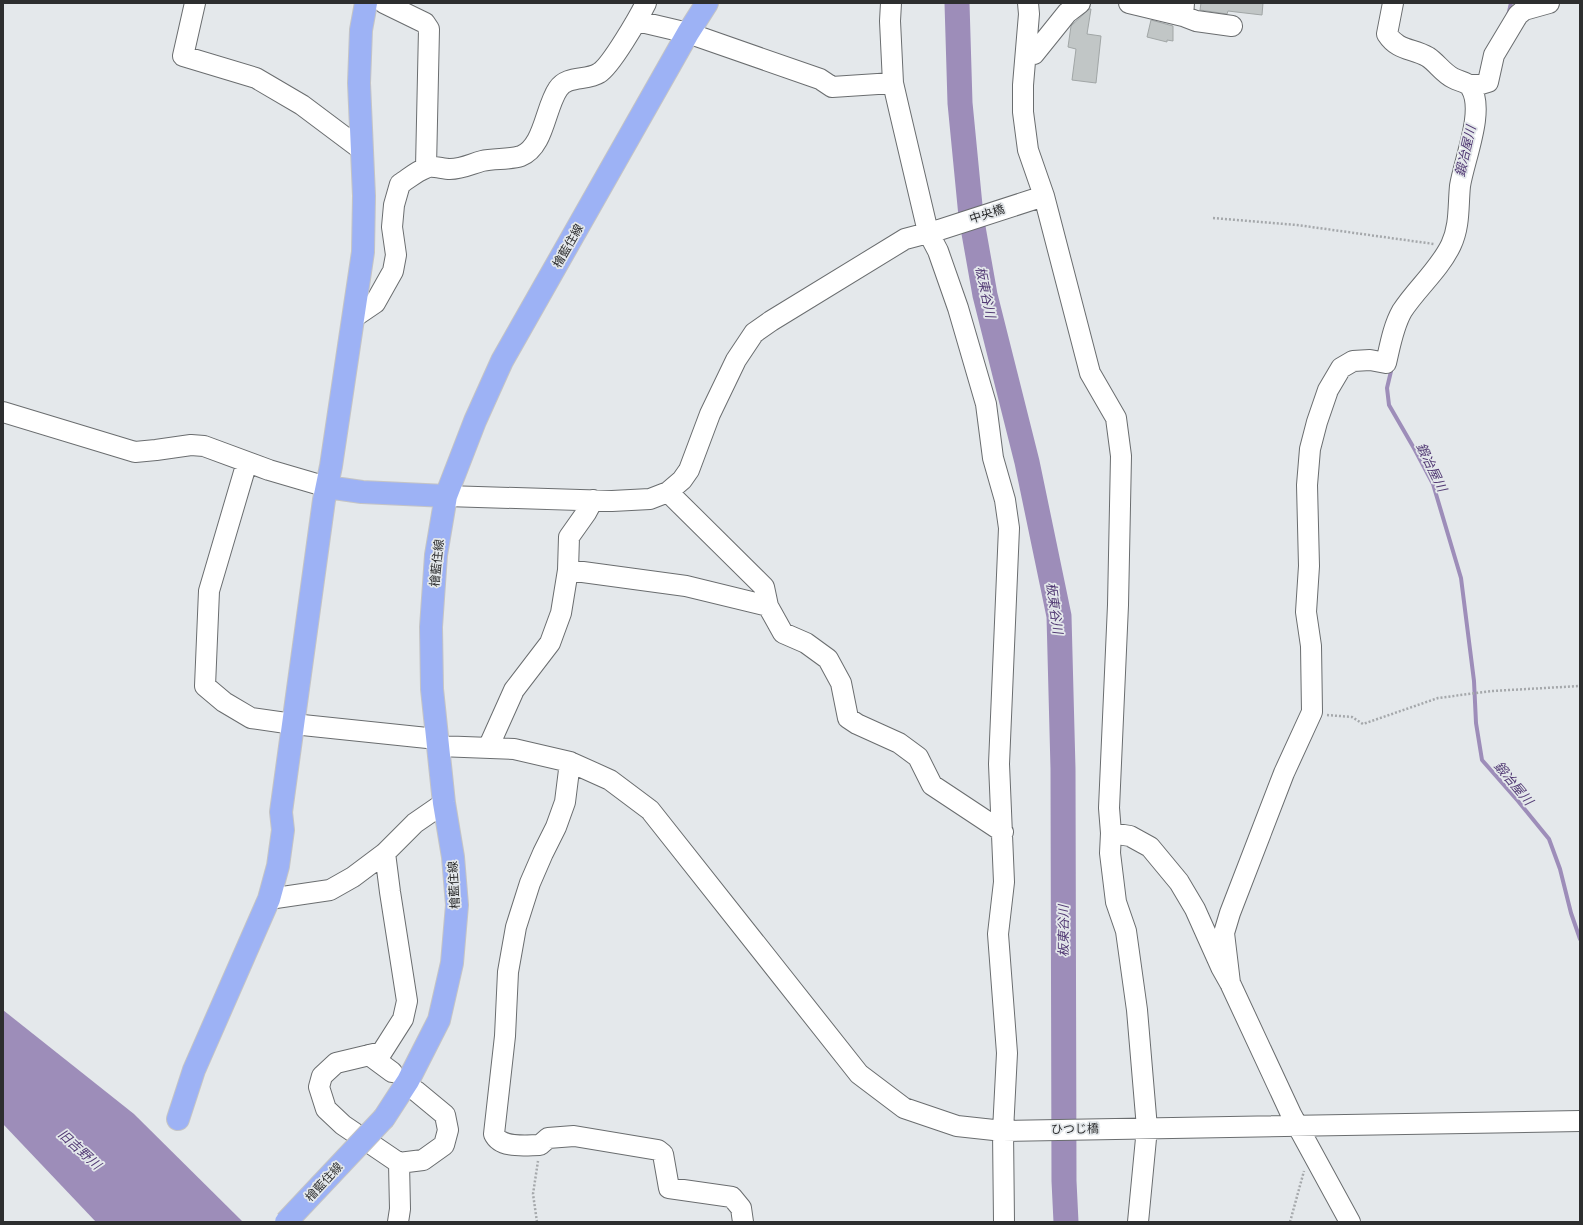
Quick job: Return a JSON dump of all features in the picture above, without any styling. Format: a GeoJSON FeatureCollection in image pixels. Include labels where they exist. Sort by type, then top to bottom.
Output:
{"type":"FeatureCollection","features":[{"type":"Feature","properties":{"kind":"main road"},"geometry":{"type":"LineString","coordinates":[[178,1119],[194,1070],[268,899],[278,866],[282,830],[281,812],[324,500],[363,252],[364,196],[359,83],[361,30],[366,3]]}},
{"type":"Feature","properties":{"kind":"main road","name":"檜藍住線"},"geometry":{"type":"LineString","coordinates":[[286,1222],[384,1118],[408,1081],[439,1020],[452,963],[457,906],[453,857],[444,803],[432,689],[431,627],[436,555],[446,496],[475,421],[502,362],[688,33],[707,3]]}},
{"type":"Feature","properties":{"kind":"main road"},"geometry":{"type":"LineString","coordinates":[[327,487],[362,492],[446,496]]}},
{"type":"Feature","properties":{"kind":"street"},"geometry":{"type":"LineString","coordinates":[[194,3],[183,56],[256,78],[302,105],[362,150]]}},
{"type":"Feature","properties":{"kind":"street"},"geometry":{"type":"LineString","coordinates":[[384,3],[425,23],[429,29],[426,167]]}},
{"type":"Feature","properties":{"kind":"street"},"geometry":{"type":"LineString","coordinates":[[353,318],[375,303],[393,271],[396,255],[392,227],[394,205],[400,184],[426,167],[449,169],[468,167],[482,161],[521,156],[532,149],[539,137],[549,106],[558,88],[568,81],[599,74],[607,66],[637,21],[646,3]]}},
{"type":"Feature","properties":{"kind":"street"},"geometry":{"type":"LineString","coordinates":[[891,3],[890,21],[893,83],[934,231],[938,251],[958,308],[986,404],[993,458],[1005,500],[1009,528],[999,764],[1004,882],[998,934],[1007,1054],[1004,1131],[1004,1222]]}},
{"type":"Feature","properties":{"kind":"street"},"geometry":{"type":"LineString","coordinates":[[1028,3],[1030,14],[1023,112],[1028,150],[1039,197],[1090,373],[1116,418],[1121,456],[1118,605],[1109,808],[1111,833],[1110,853],[1116,902],[1126,931],[1137,1010],[1147,1128],[1138,1222]]}},
{"type":"Feature","properties":{"kind":"street"},"geometry":{"type":"LineString","coordinates":[[1026,54],[1034,54],[1067,13],[1080,3]]}},
{"type":"Feature","properties":{"kind":"street"},"geometry":{"type":"LineString","coordinates":[[1129,3],[1184,10],[1196,21],[1232,26]]}},
{"type":"Feature","properties":{"kind":"street"},"geometry":{"type":"LineString","coordinates":[[1393,3],[1386,34],[1392,42],[1427,57],[1444,72],[1469,85],[1478,85],[1488,82],[1494,55],[1518,15],[1524,10],[1549,3]]}},
{"type":"Feature","properties":{"kind":"street"},"geometry":{"type":"LineString","coordinates":[[637,21],[688,33],[820,79],[832,86],[893,83]]}},
{"type":"Feature","properties":{"kind":"street"},"geometry":{"type":"LineString","coordinates":[[1230,983],[1224,933],[1230,913],[1284,773],[1312,712],[1311,646],[1306,612],[1309,566],[1307,485],[1310,449],[1317,422],[1328,390],[1341,368],[1353,361],[1370,360],[1386,363],[1394,329],[1402,313],[1450,246],[1458,221],[1460,185],[1476,117],[1475,97],[1469,85]]}},
{"type":"Feature","properties":{"kind":"street","name":"中央橋"},"geometry":{"type":"LineString","coordinates":[[668,492],[682,480],[689,470],[710,414],[736,360],[754,333],[771,320],[905,239],[1039,197]]}},
{"type":"Feature","properties":{"kind":"street"},"geometry":{"type":"LineString","coordinates":[[3,412],[135,452],[191,445],[204,446],[269,470],[327,487]]}},
{"type":"Feature","properties":{"kind":"street","name":"ひつじ橋"},"geometry":{"type":"LineString","coordinates":[[246,462],[209,591],[205,686],[224,702],[251,718],[438,743],[514,749],[570,762],[610,780],[650,810],[859,1074],[904,1108],[957,1126],[1004,1131],[1580,1121]]}},
{"type":"Feature","properties":{"kind":"street"},"geometry":{"type":"LineString","coordinates":[[446,496],[612,501],[650,498],[668,492],[764,587],[768,606],[783,633],[806,643],[828,659],[841,683],[848,718],[857,724],[899,743],[918,757],[932,785],[1003,832]]}},
{"type":"Feature","properties":{"kind":"street"},"geometry":{"type":"LineString","coordinates":[[488,748],[514,690],[550,643],[561,613],[568,570],[569,537],[586,513],[593,500]]}},
{"type":"Feature","properties":{"kind":"street"},"geometry":{"type":"LineString","coordinates":[[568,570],[686,586],[768,606]]}},
{"type":"Feature","properties":{"kind":"street"},"geometry":{"type":"LineString","coordinates":[[570,762],[565,802],[556,827],[530,883],[516,927],[508,972],[505,1036],[494,1134],[496,1140],[504,1144],[540,1145],[548,1138],[574,1136],[658,1150],[663,1154],[669,1188],[732,1197],[741,1208],[743,1222]]}},
{"type":"Feature","properties":{"kind":"street"},"geometry":{"type":"LineString","coordinates":[[268,899],[330,890],[353,877],[386,853],[415,823],[444,803]]}},
{"type":"Feature","properties":{"kind":"street"},"geometry":{"type":"LineString","coordinates":[[1111,833],[1130,836],[1150,847],[1179,882],[1194,909],[1230,983],[1297,1125],[1350,1222]]}},
{"type":"Feature","properties":{"kind":"street"},"geometry":{"type":"LineString","coordinates":[[386,853],[390,892],[407,1001],[403,1019],[382,1052],[336,1063],[322,1076],[319,1087],[326,1109],[343,1125],[399,1163],[423,1160],[444,1145],[448,1130],[445,1115],[416,1091]]}},
{"type":"Feature","properties":{"kind":"street"},"geometry":{"type":"LineString","coordinates":[[369,1055],[392,1072]]}},
{"type":"Feature","properties":{"kind":"street"},"geometry":{"type":"LineString","coordinates":[[398,1222],[400,1208],[399,1163]]}},
{"type":"Feature","properties":{"kind":"path"},"geometry":{"type":"LineString","coordinates":[[1213,218],[1297,225],[1450,246]]}},
{"type":"Feature","properties":{"kind":"path"},"geometry":{"type":"LineString","coordinates":[[1312,712],[1352,717],[1363,724],[1438,698],[1492,691],[1580,686]]}},
{"type":"Feature","properties":{"kind":"path"},"geometry":{"type":"LineString","coordinates":[[537,1222],[533,1194],[540,1145]]}},
{"type":"Feature","properties":{"kind":"path"},"geometry":{"type":"LineString","coordinates":[[1290,1222],[1305,1166],[1312,1152]]}},
{"type":"Feature","properties":{"kind":"water","name":"旧吉野川"},"geometry":{"type":"Polygon","coordinates":[[[3,1010],[134,1114],[243,1222],[96,1222],[3,1124],[3,1010]]]}},
{"type":"Feature","properties":{"kind":"building"},"geometry":{"type":"Polygon","coordinates":[[[1201,3],[1263,3],[1262,15],[1228,11],[1227,14],[1200,10],[1201,3]]]}},
{"type":"Feature","properties":{"kind":"building"},"geometry":{"type":"Polygon","coordinates":[[[1089,9],[1091,9],[1087,34],[1101,36],[1096,83],[1072,80],[1076,49],[1068,47],[1071,26],[1089,9]]]}},
{"type":"Feature","properties":{"kind":"building"},"geometry":{"type":"Polygon","coordinates":[[[1151,20],[1173,26],[1173,41],[1167,40],[1167,42],[1147,37],[1151,20]]]}},
{"type":"Feature","properties":{"kind":"waterway","name":"板東谷川"},"geometry":{"type":"LineString","coordinates":[[957,3],[960,103],[971,216],[985,295],[1027,462],[1059,616],[1063,769],[1064,1181],[1066,1222]]}},
{"type":"Feature","properties":{"kind":"waterway","name":"鍛冶屋川"},"geometry":{"type":"LineString","coordinates":[[1508,16],[1511,3]]}},
{"type":"Feature","properties":{"kind":"waterway","name":"鍛冶屋川"},"geometry":{"type":"LineString","coordinates":[[1392,367],[1387,388],[1389,405],[1433,484],[1461,578],[1474,681],[1476,723],[1482,760],[1549,839],[1560,869],[1571,913],[1580,939]]}}]}
